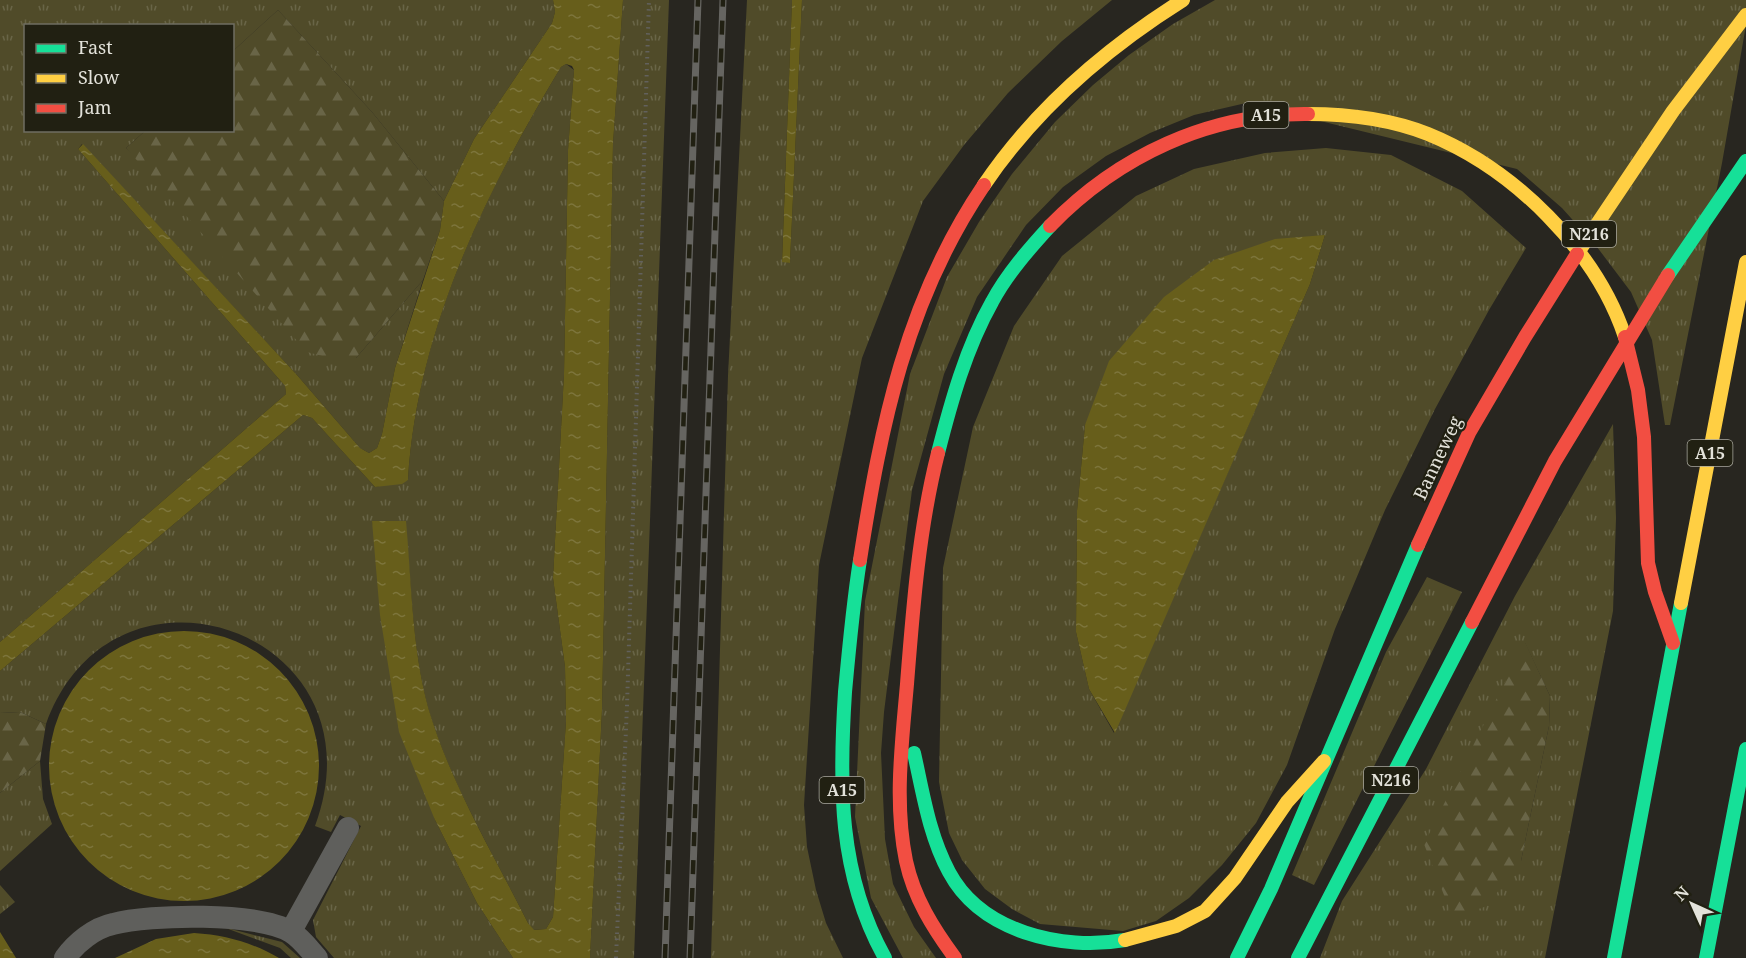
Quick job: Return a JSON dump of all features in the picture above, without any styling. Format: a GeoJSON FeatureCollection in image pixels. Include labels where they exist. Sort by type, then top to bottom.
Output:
{"type":"FeatureCollection","features":[{"type":"Feature","properties":{"kind":"main road","name":"A15"},"geometry":{"type":"LineString","coordinates":[[885,958],[853,883],[846,845],[842,745],[851,614],[862,533],[894,379],[915,315],[938,261],[968,210],[1004,159],[1048,108],[1095,62],[1184,0]]}},
{"type":"Feature","properties":{"kind":"main road","name":"Banneweg"},"geometry":{"type":"LineString","coordinates":[[1237,958],[1271,889],[1452,466],[1481,410],[1570,264],[1661,127],[1746,15]]}},
{"type":"Feature","properties":{"kind":"main road","name":"A15"},"geometry":{"type":"LineString","coordinates":[[956,958],[922,909],[906,870],[900,831],[904,714],[912,610],[926,512],[947,415],[968,354],[995,296],[1032,245],[1074,202],[1116,169],[1164,143],[1270,114],[1335,114],[1398,124],[1437,137],[1471,154],[1514,186],[1548,218],[1585,259],[1610,297],[1632,354],[1646,467],[1650,573],[1673,643]]}},
{"type":"Feature","properties":{"kind":"main road","name":"N216"},"geometry":{"type":"LineString","coordinates":[[1298,958],[1517,531],[1598,386],[1681,254],[1746,161]]}},
{"type":"Feature","properties":{"kind":"main road","name":"A15"},"geometry":{"type":"LineString","coordinates":[[1614,958],[1746,262]]}},
{"type":"Feature","properties":{"kind":"main road","name":"A15"},"geometry":{"type":"LineString","coordinates":[[904,714],[938,849],[958,886],[986,915],[1023,939],[1058,949],[1094,952],[1138,947],[1188,925],[1220,897],[1246,865],[1277,816],[1324,761]]}},
{"type":"Feature","properties":{"kind":"main road"},"geometry":{"type":"LineString","coordinates":[[1706,958],[1746,749]]}},
{"type":"Feature","properties":{"kind":"lane"},"geometry":{"type":"LineString","coordinates":[[291,932],[348,828]]}},
{"type":"Feature","properties":{"kind":"lane"},"geometry":{"type":"LineString","coordinates":[[64,958],[97,930],[112,924],[141,919],[230,919],[291,932],[317,958]]}},
{"type":"Feature","properties":{"kind":"path"},"geometry":{"type":"LineString","coordinates":[[616,958],[627,706],[649,0]]}},
{"type":"Feature","properties":{"kind":"green space"},"geometry":{"type":"Polygon","coordinates":[[[0,0],[553,0],[555,12],[552,23],[474,139],[444,201],[372,112],[278,10],[234,50],[234,24],[24,24],[24,132],[144,132],[126,148],[356,358],[423,280],[395,368],[382,434],[377,448],[369,453],[360,448],[297,375],[82,144],[78,149],[285,386],[286,394],[0,642],[0,0]]]}},
{"type":"Feature","properties":{"kind":"green space"},"geometry":{"type":"Polygon","coordinates":[[[623,0],[669,0],[634,958],[590,958],[602,710],[613,144],[623,0]]]}},
{"type":"Feature","properties":{"kind":"green space"},"geometry":{"type":"Polygon","coordinates":[[[747,0],[792,0],[782,261],[790,263],[802,0],[1112,0],[1062,41],[1008,93],[964,145],[923,201],[862,358],[819,565],[804,805],[807,847],[816,890],[826,923],[843,958],[711,958],[728,376],[747,0]]]}},
{"type":"Feature","properties":{"kind":"green space"},"geometry":{"type":"Polygon","coordinates":[[[1215,0],[1746,0],[1746,25],[1722,163],[1670,425],[1665,425],[1652,340],[1631,292],[1597,247],[1562,208],[1517,169],[1246,103],[1194,115],[1150,133],[1106,156],[1063,187],[1026,225],[977,297],[944,374],[912,490],[884,712],[881,753],[885,839],[893,884],[914,927],[936,958],[903,958],[871,898],[855,817],[865,601],[910,374],[947,277],[979,222],[1012,174],[1055,122],[1093,85],[1129,55],[1173,24],[1215,0]]]}},
{"type":"Feature","properties":{"kind":"green space"},"geometry":{"type":"Polygon","coordinates":[[[278,10],[372,112],[444,201],[440,230],[423,280],[356,358],[338,360],[307,352],[126,148],[144,132],[234,132],[234,50],[278,10]]]}},
{"type":"Feature","properties":{"kind":"green space"},"geometry":{"type":"Polygon","coordinates":[[[566,64],[574,70],[568,150],[564,374],[553,578],[565,667],[566,721],[553,917],[546,929],[533,930],[528,923],[452,773],[432,721],[420,672],[405,521],[372,521],[435,820],[477,903],[513,958],[334,958],[316,937],[313,920],[361,826],[340,815],[331,832],[315,826],[327,758],[313,702],[279,659],[233,632],[180,623],[127,633],[80,666],[46,724],[20,712],[0,713],[0,671],[303,415],[312,418],[375,487],[408,480],[414,424],[425,370],[440,317],[459,264],[506,164],[561,67],[566,64]]]}},
{"type":"Feature","properties":{"kind":"green space"},"geometry":{"type":"Polygon","coordinates":[[[1326,148],[1391,155],[1462,191],[1526,248],[1435,409],[1385,510],[1335,629],[1287,765],[1256,823],[1222,865],[1189,898],[1156,921],[1123,931],[1040,924],[1012,909],[985,889],[962,860],[949,833],[939,782],[943,568],[973,427],[1014,326],[1062,256],[1136,196],[1194,169],[1265,153],[1326,148]],[[1325,235],[1085,425],[1077,511],[1076,632],[1089,689],[1114,733],[1310,284],[1325,235]]]}},
{"type":"Feature","properties":{"kind":"green space"},"geometry":{"type":"Polygon","coordinates":[[[1613,424],[1616,518],[1613,611],[1545,958],[1320,958],[1342,901],[1426,769],[1515,596],[1613,424]],[[1525,643],[1521,861],[1549,726],[1550,696],[1525,643]]]}},
{"type":"Feature","properties":{"kind":"green space"},"geometry":{"type":"Polygon","coordinates":[[[1427,577],[1462,592],[1314,885],[1292,875],[1386,652],[1427,577]]]}},
{"type":"Feature","properties":{"kind":"green space"},"geometry":{"type":"Polygon","coordinates":[[[1525,642],[1550,696],[1549,726],[1521,861],[1487,906],[1453,918],[1424,844],[1525,642]]]}},
{"type":"Feature","properties":{"kind":"green space"},"geometry":{"type":"Polygon","coordinates":[[[20,712],[46,724],[40,761],[0,793],[0,713],[20,712]]]}},
{"type":"Feature","properties":{"kind":"green space"},"geometry":{"type":"Polygon","coordinates":[[[40,761],[43,799],[52,824],[0,871],[0,793],[40,761]]]}},
{"type":"Feature","properties":{"kind":"green space"},"geometry":{"type":"Polygon","coordinates":[[[0,885],[15,902],[0,914],[0,885]]]}},
{"type":"Feature","properties":{"kind":"green space"},"geometry":{"type":"Polygon","coordinates":[[[223,927],[282,942],[300,958],[291,958],[280,948],[223,927]]]}},
{"type":"Feature","properties":{"kind":"water"},"geometry":{"type":"Polygon","coordinates":[[[553,0],[623,0],[613,144],[602,710],[590,958],[513,958],[477,903],[435,820],[399,732],[380,615],[372,521],[406,521],[420,672],[432,720],[464,798],[528,923],[534,930],[546,929],[553,917],[566,721],[565,667],[553,578],[564,374],[568,150],[574,70],[572,66],[566,64],[561,67],[533,115],[506,164],[459,265],[440,317],[425,370],[414,425],[408,480],[402,484],[375,487],[312,418],[303,415],[0,671],[0,642],[286,394],[285,386],[78,149],[83,144],[297,375],[360,448],[369,453],[377,448],[382,434],[395,368],[440,230],[444,201],[474,139],[552,23],[555,12],[553,0]]]}},
{"type":"Feature","properties":{"kind":"water"},"geometry":{"type":"Polygon","coordinates":[[[792,0],[802,0],[790,263],[782,262],[792,0]]]}},
{"type":"Feature","properties":{"kind":"water"},"geometry":{"type":"Polygon","coordinates":[[[1325,235],[1310,284],[1115,733],[1089,689],[1076,632],[1077,511],[1085,425],[1109,361],[1164,297],[1214,260],[1275,239],[1325,235]]]}},
{"type":"Feature","properties":{"kind":"water"},"geometry":{"type":"Polygon","coordinates":[[[184,631],[210,634],[236,641],[270,662],[288,680],[309,714],[316,740],[319,766],[316,792],[309,818],[288,852],[270,870],[236,891],[210,898],[184,901],[158,898],[132,891],[98,870],[80,852],[59,818],[52,792],[49,766],[52,740],[59,714],[80,680],[98,662],[132,641],[158,634],[184,631]]]}},
{"type":"Feature","properties":{"kind":"water"},"geometry":{"type":"Polygon","coordinates":[[[0,932],[16,958],[0,958],[0,932]]]}},
{"type":"Feature","properties":{"kind":"water"},"geometry":{"type":"Polygon","coordinates":[[[194,933],[238,940],[279,958],[115,958],[156,939],[194,933]]]}},
{"type":"Feature","properties":{"kind":"railway"},"geometry":{"type":"LineString","coordinates":[[665,958],[698,0]]}},
{"type":"Feature","properties":{"kind":"railway"},"geometry":{"type":"LineString","coordinates":[[690,958],[723,0]]}},
{"type":"Feature","properties":{"kind":"traffic: fast"},"geometry":{"type":"LineString","coordinates":[[1668,275],[1746,161]]}},
{"type":"Feature","properties":{"kind":"traffic: fast"},"geometry":{"type":"LineString","coordinates":[[938,453],[948,414],[974,338],[1011,272],[1050,226]]}},
{"type":"Feature","properties":{"kind":"traffic: fast"},"geometry":{"type":"LineString","coordinates":[[1237,958],[1271,889],[1418,545]]}},
{"type":"Feature","properties":{"kind":"traffic: fast"},"geometry":{"type":"LineString","coordinates":[[860,560],[853,610],[843,727],[845,828],[858,894],[885,958]]}},
{"type":"Feature","properties":{"kind":"traffic: fast"},"geometry":{"type":"LineString","coordinates":[[1614,958],[1681,603]]}},
{"type":"Feature","properties":{"kind":"traffic: fast"},"geometry":{"type":"LineString","coordinates":[[1298,958],[1472,622]]}},
{"type":"Feature","properties":{"kind":"traffic: fast"},"geometry":{"type":"LineString","coordinates":[[1706,958],[1746,749]]}},
{"type":"Feature","properties":{"kind":"traffic: fast"},"geometry":{"type":"LineString","coordinates":[[914,753],[927,814],[942,858],[963,893],[981,909],[1002,923],[1025,933],[1050,939],[1101,943],[1125,940]]}},
{"type":"Feature","properties":{"kind":"traffic: slow"},"geometry":{"type":"LineString","coordinates":[[984,185],[1026,130],[1074,82],[1126,39],[1183,0]]}},
{"type":"Feature","properties":{"kind":"traffic: slow"},"geometry":{"type":"LineString","coordinates":[[1577,254],[1673,111],[1746,15]]}},
{"type":"Feature","properties":{"kind":"traffic: slow"},"geometry":{"type":"LineString","coordinates":[[1308,114],[1369,118],[1414,129],[1460,149],[1491,168],[1548,216],[1573,244],[1612,305],[1625,337]]}},
{"type":"Feature","properties":{"kind":"traffic: slow"},"geometry":{"type":"LineString","coordinates":[[1681,603],[1746,262]]}},
{"type":"Feature","properties":{"kind":"traffic: slow"},"geometry":{"type":"LineString","coordinates":[[1125,940],[1176,926],[1205,911],[1235,878],[1287,802],[1324,761]]}},
{"type":"Feature","properties":{"kind":"traffic: jam"},"geometry":{"type":"LineString","coordinates":[[1050,226],[1105,179],[1167,143],[1235,121],[1308,114]]}},
{"type":"Feature","properties":{"kind":"traffic: jam"},"geometry":{"type":"LineString","coordinates":[[860,560],[888,412],[916,319],[957,229],[984,185]]}},
{"type":"Feature","properties":{"kind":"traffic: jam"},"geometry":{"type":"LineString","coordinates":[[1418,545],[1469,433],[1577,254]]}},
{"type":"Feature","properties":{"kind":"traffic: jam"},"geometry":{"type":"LineString","coordinates":[[1472,622],[1555,461],[1668,275]]}},
{"type":"Feature","properties":{"kind":"traffic: jam"},"geometry":{"type":"LineString","coordinates":[[1625,337],[1638,390],[1644,437],[1648,563],[1655,592],[1673,643]]}},
{"type":"Feature","properties":{"kind":"traffic: jam"},"geometry":{"type":"LineString","coordinates":[[938,453],[921,539],[914,597],[901,750],[900,817],[906,861],[914,888],[932,924],[955,958]]}}]}
